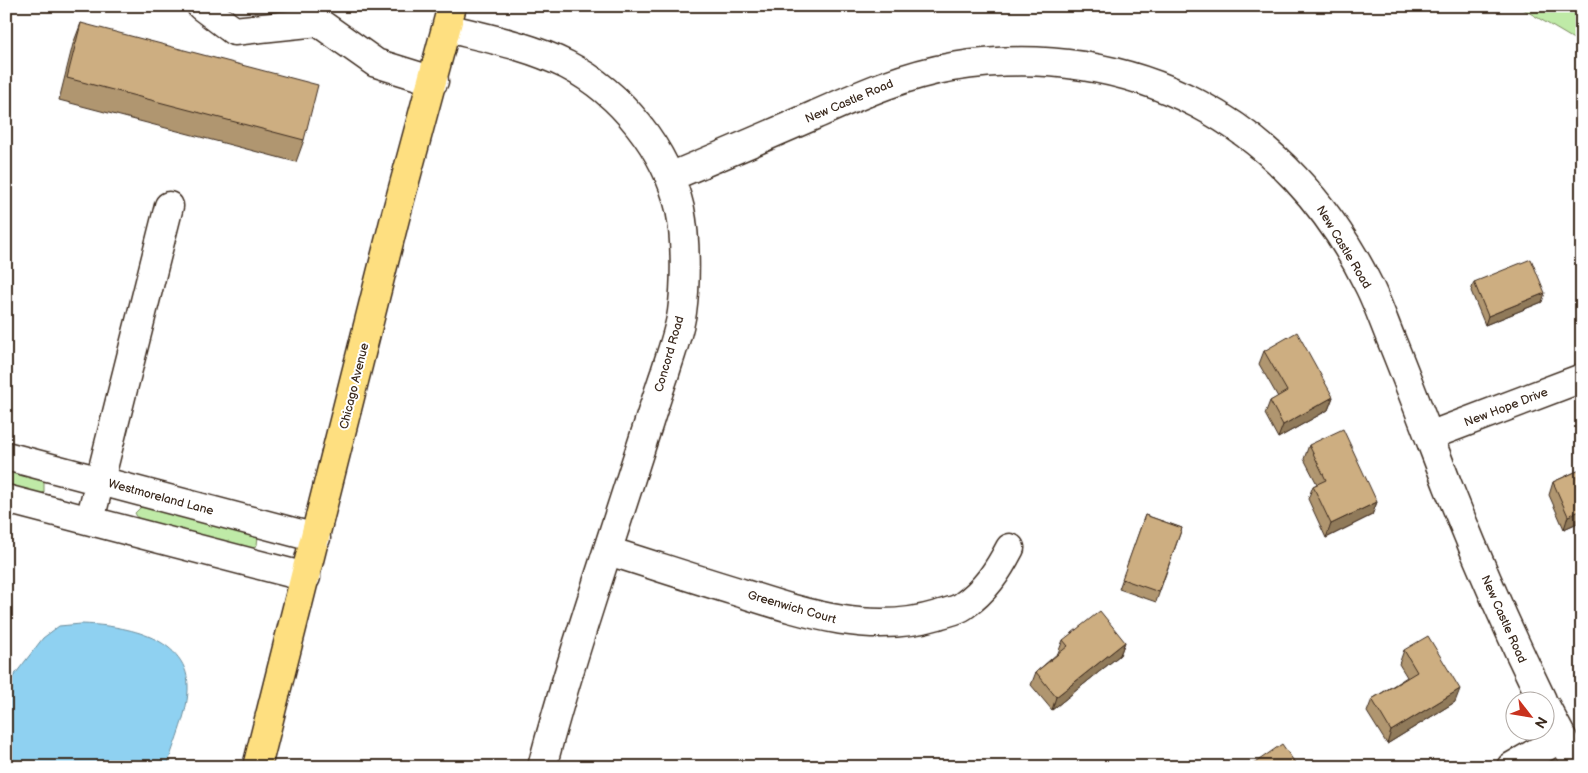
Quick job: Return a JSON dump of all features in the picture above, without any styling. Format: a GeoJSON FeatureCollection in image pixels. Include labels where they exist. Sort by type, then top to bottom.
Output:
{"type":"FeatureCollection","features":[{"type":"Feature","properties":{"kind":"main road","name":"Chicago Avenue"},"geometry":{"type":"LineString","coordinates":[[258,767],[395,218],[450,17]]}},
{"type":"Feature","properties":{"kind":"street"},"geometry":{"type":"LineString","coordinates":[[201,6],[234,31],[316,14],[376,63],[434,81]]}},
{"type":"Feature","properties":{"kind":"street","name":"Concord Road"},"geometry":{"type":"LineString","coordinates":[[450,17],[585,75],[608,93],[636,122],[654,148],[670,178],[680,210],[685,281],[681,314],[542,767]]}},
{"type":"Feature","properties":{"kind":"street","name":"New Castle Road"},"geometry":{"type":"LineString","coordinates":[[670,178],[888,83],[950,68],[1009,61],[1035,61],[1092,68],[1140,80],[1199,105],[1242,130],[1292,172],[1310,193],[1338,231],[1369,286],[1503,620],[1537,690]]}},
{"type":"Feature","properties":{"kind":"street"},"geometry":{"type":"LineString","coordinates":[[90,520],[169,206]]}},
{"type":"Feature","properties":{"kind":"street","name":"New Hope Drive"},"geometry":{"type":"LineString","coordinates":[[1430,436],[1582,378]]}},
{"type":"Feature","properties":{"kind":"street","name":"Westmoreland Lane"},"geometry":{"type":"LineString","coordinates":[[6,456],[316,538]]}},
{"type":"Feature","properties":{"kind":"street"},"geometry":{"type":"LineString","coordinates":[[6,499],[306,577]]}},
{"type":"Feature","properties":{"kind":"street","name":"Greenwich Court"},"geometry":{"type":"LineString","coordinates":[[608,551],[796,610],[836,620],[897,623],[928,618],[962,608],[980,593],[996,574],[1010,548]]}},
{"type":"Feature","properties":{"kind":"street"},"geometry":{"type":"LineString","coordinates":[[1556,728],[1578,767]]}},
{"type":"Feature","properties":{"kind":"street"},"geometry":{"type":"LineString","coordinates":[[1511,767],[1561,738]]}},
{"type":"Feature","properties":{"kind":"green space"},"geometry":{"type":"Polygon","coordinates":[[[1518,6],[1582,6],[1582,44],[1518,6]]]}},
{"type":"Feature","properties":{"kind":"green space"},"geometry":{"type":"Polygon","coordinates":[[[6,468],[41,477],[44,481],[44,492],[39,496],[6,489],[6,468]]]}},
{"type":"Feature","properties":{"kind":"green space"},"geometry":{"type":"Polygon","coordinates":[[[145,503],[253,532],[258,537],[257,545],[252,549],[141,524],[135,513],[145,503]]]}},
{"type":"Feature","properties":{"kind":"water"},"geometry":{"type":"Polygon","coordinates":[[[81,624],[114,627],[148,636],[164,644],[176,655],[184,668],[188,695],[167,767],[6,767],[6,686],[43,638],[59,626],[81,624]]]}},
{"type":"Feature","properties":{"kind":"building"},"geometry":{"type":"Polygon","coordinates":[[[81,23],[318,85],[304,140],[67,78],[81,23]]]}},
{"type":"Feature","properties":{"kind":"building"},"geometry":{"type":"Polygon","coordinates":[[[1531,259],[1545,293],[1488,316],[1474,282],[1531,259]]]}},
{"type":"Feature","properties":{"kind":"building"},"geometry":{"type":"Polygon","coordinates":[[[1297,332],[1333,397],[1283,425],[1270,401],[1287,391],[1264,351],[1297,332]]]}},
{"type":"Feature","properties":{"kind":"building"},"geometry":{"type":"Polygon","coordinates":[[[1343,429],[1377,502],[1331,524],[1313,486],[1326,480],[1309,445],[1343,429]]]}},
{"type":"Feature","properties":{"kind":"building"},"geometry":{"type":"Polygon","coordinates":[[[1582,469],[1582,510],[1568,516],[1553,482],[1582,469]]]}},
{"type":"Feature","properties":{"kind":"building"},"geometry":{"type":"Polygon","coordinates":[[[1145,515],[1182,528],[1159,592],[1122,579],[1145,515]]]}},
{"type":"Feature","properties":{"kind":"building"},"geometry":{"type":"Polygon","coordinates":[[[1100,611],[1125,642],[1056,697],[1036,672],[1068,646],[1063,640],[1100,611]]]}},
{"type":"Feature","properties":{"kind":"building"},"geometry":{"type":"Polygon","coordinates":[[[1428,636],[1460,689],[1391,731],[1372,699],[1417,672],[1404,650],[1428,636]]]}},
{"type":"Feature","properties":{"kind":"building"},"geometry":{"type":"Polygon","coordinates":[[[1282,744],[1298,767],[1249,767],[1282,744]]]}}]}
